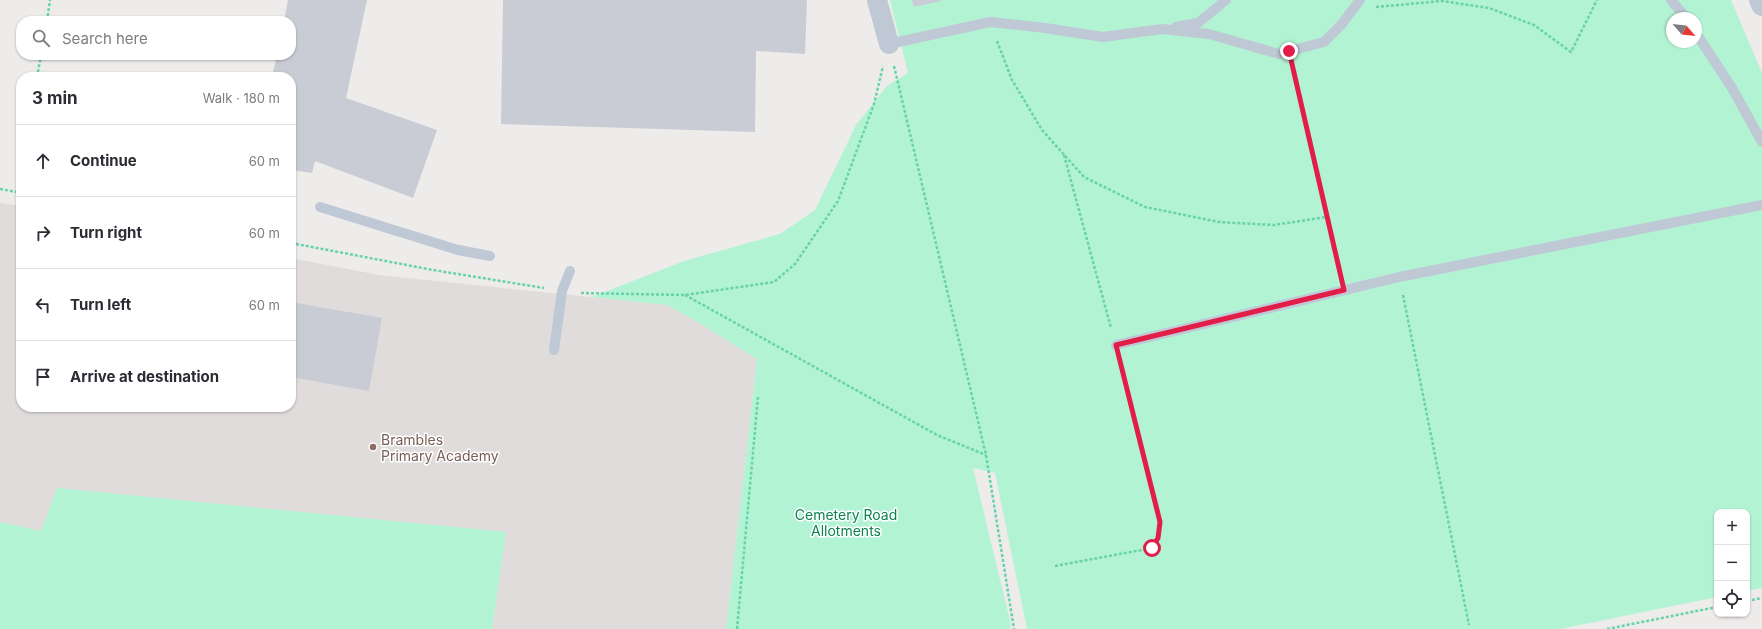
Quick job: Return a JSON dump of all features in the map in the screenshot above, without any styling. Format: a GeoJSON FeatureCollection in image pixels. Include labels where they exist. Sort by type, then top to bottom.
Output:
{"type":"FeatureCollection","features":[{"type":"Feature","properties":{"kind":"street"},"geometry":{"type":"LineString","coordinates":[[877,0],[889,44]]}},
{"type":"Feature","properties":{"kind":"street"},"geometry":{"type":"LineString","coordinates":[[1760,0],[1762,5]]}},
{"type":"Feature","properties":{"kind":"lane"},"geometry":{"type":"LineString","coordinates":[[889,44],[990,22],[1046,28],[1103,37],[1198,23],[1226,0]]}},
{"type":"Feature","properties":{"kind":"lane"},"geometry":{"type":"LineString","coordinates":[[1162,29],[1209,34],[1279,54],[1324,42],[1342,25],[1360,0]]}},
{"type":"Feature","properties":{"kind":"lane"},"geometry":{"type":"LineString","coordinates":[[1671,0],[1681,12]]}},
{"type":"Feature","properties":{"kind":"lane"},"geometry":{"type":"LineString","coordinates":[[1702,41],[1732,88],[1762,142]]}},
{"type":"Feature","properties":{"kind":"lane"},"geometry":{"type":"LineString","coordinates":[[1116,345],[1399,277],[1762,205]]}},
{"type":"Feature","properties":{"kind":"lane"},"geometry":{"type":"LineString","coordinates":[[320,207],[458,250],[490,256]]}},
{"type":"Feature","properties":{"kind":"lane"},"geometry":{"type":"LineString","coordinates":[[554,350],[562,291],[570,270]]}},
{"type":"Feature","properties":{"kind":"path"},"geometry":{"type":"LineString","coordinates":[[48,16],[50,0]]}},
{"type":"Feature","properties":{"kind":"path"},"geometry":{"type":"LineString","coordinates":[[1354,9],[1400,4],[1442,2],[1489,8],[1534,25],[1571,52],[1597,0]]}},
{"type":"Feature","properties":{"kind":"path"},"geometry":{"type":"LineString","coordinates":[[990,22],[1012,80],[1042,130],[1084,177],[1145,207],[1218,222],[1273,226],[1327,217]]}},
{"type":"Feature","properties":{"kind":"path"},"geometry":{"type":"LineString","coordinates":[[889,44],[874,104],[838,201],[795,264],[774,282],[685,295],[937,435],[986,455]]}},
{"type":"Feature","properties":{"kind":"path"},"geometry":{"type":"LineString","coordinates":[[889,44],[986,455],[1014,629]]}},
{"type":"Feature","properties":{"kind":"path"},"geometry":{"type":"LineString","coordinates":[[1289,51],[1344,290]]}},
{"type":"Feature","properties":{"kind":"path"},"geometry":{"type":"LineString","coordinates":[[38,72],[40,60]]}},
{"type":"Feature","properties":{"kind":"path"},"geometry":{"type":"LineString","coordinates":[[1055,566],[1152,548],[1158,538],[1160,522],[1116,345],[1064,155]]}},
{"type":"Feature","properties":{"kind":"path"},"geometry":{"type":"LineString","coordinates":[[0,189],[16,192]]}},
{"type":"Feature","properties":{"kind":"path"},"geometry":{"type":"LineString","coordinates":[[1399,277],[1470,625]]}},
{"type":"Feature","properties":{"kind":"path"},"geometry":{"type":"LineString","coordinates":[[737,629],[758,397]]}},
{"type":"Feature","properties":{"kind":"path"},"geometry":{"type":"LineString","coordinates":[[1750,600],[1762,598]]}},
{"type":"Feature","properties":{"kind":"path"},"geometry":{"type":"LineString","coordinates":[[1607,629],[1714,608]]}},
{"type":"Feature","properties":{"kind":"shaded area","name":"Brambles Primary Academy"},"geometry":{"type":"Polygon","coordinates":[[[0,203],[16,205],[16,412],[296,412],[296,259],[379,275],[667,305],[696,321],[757,359],[726,629],[492,629],[506,532],[41,531],[0,522],[0,203]]]}},
{"type":"Feature","properties":{"kind":"green space","name":"Cemetery Road Allotments"},"geometry":{"type":"Polygon","coordinates":[[[890,0],[1731,0],[1762,73],[1762,588],[1750,590],[1750,509],[1714,509],[1714,598],[1560,629],[1027,629],[995,473],[973,468],[1011,625],[1010,629],[726,629],[757,359],[696,321],[667,305],[592,297],[684,261],[780,234],[815,210],[856,125],[887,86],[908,73],[890,0]]]}},
{"type":"Feature","properties":{"kind":"green space"},"geometry":{"type":"Polygon","coordinates":[[[57,488],[506,532],[492,629],[0,629],[0,522],[41,531],[57,488]]]}},
{"type":"Feature","properties":{"kind":"building"},"geometry":{"type":"Polygon","coordinates":[[[288,0],[367,0],[346,98],[437,130],[413,198],[315,161],[312,173],[296,171],[296,72],[273,72],[276,60],[296,60],[296,16],[285,16],[288,0]]]}},
{"type":"Feature","properties":{"kind":"building"},"geometry":{"type":"Polygon","coordinates":[[[503,0],[807,0],[805,54],[756,51],[755,132],[501,124],[503,0]]]}},
{"type":"Feature","properties":{"kind":"building"},"geometry":{"type":"Polygon","coordinates":[[[912,0],[940,0],[941,1],[914,7],[912,0]]]}},
{"type":"Feature","properties":{"kind":"building"},"geometry":{"type":"Polygon","coordinates":[[[296,303],[382,318],[369,391],[296,378],[296,303]]]}},
{"type":"Feature","properties":{"kind":"place","name":"Brambles Primary Academy"},"geometry":{"type":"Point","coordinates":[373,447]}},
{"type":"Feature","properties":{"kind":"route"},"geometry":{"type":"LineString","coordinates":[[1152,548],[1158,538],[1160,522],[1116,345],[1344,290],[1289,51]]}}]}
